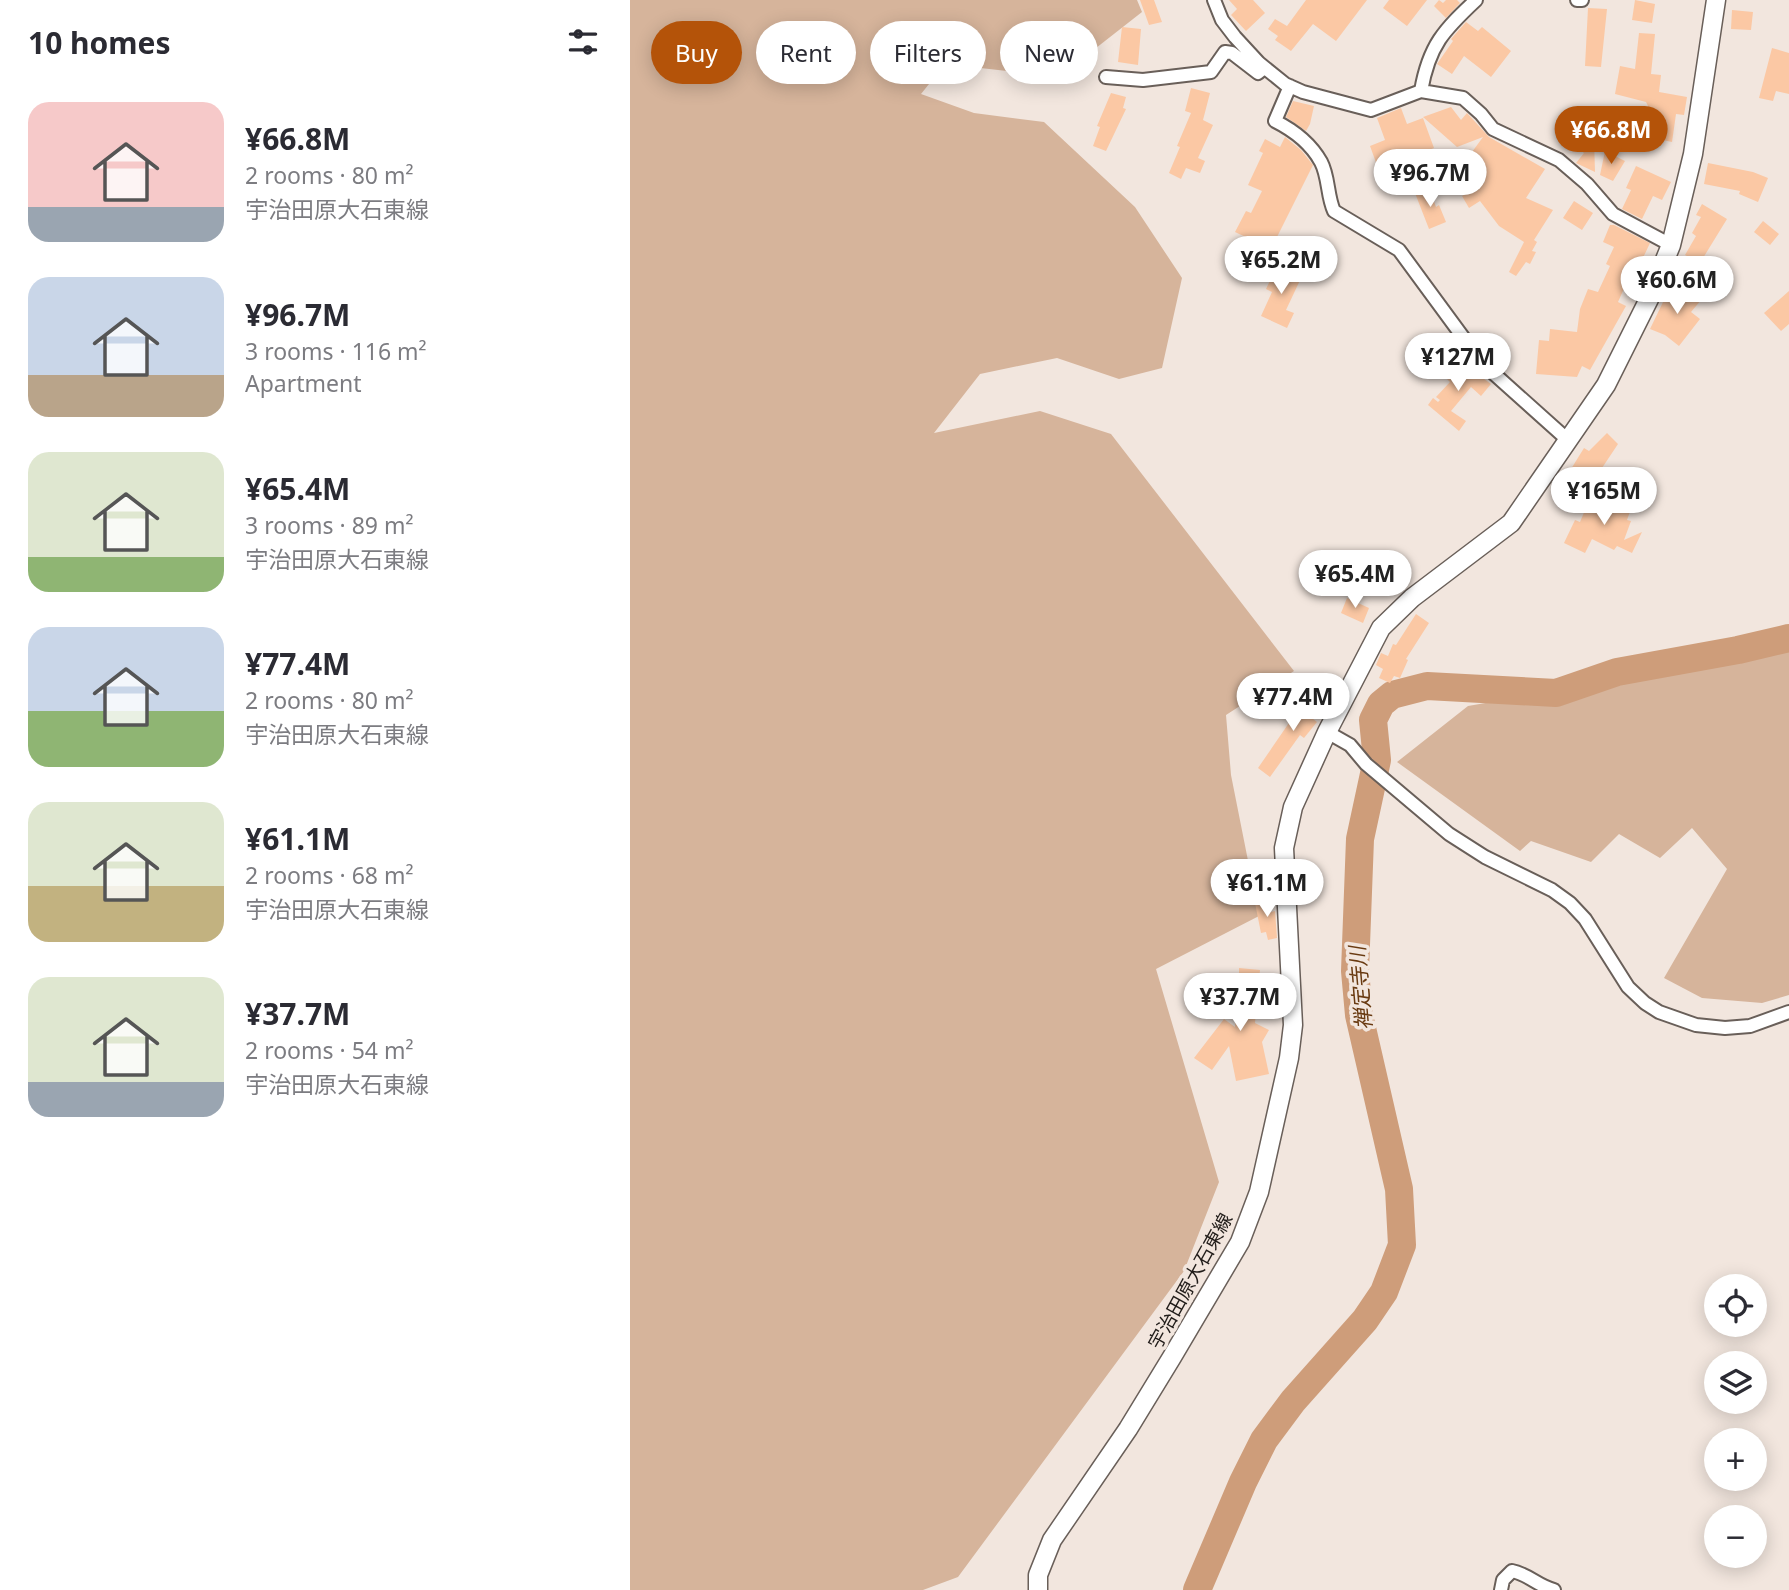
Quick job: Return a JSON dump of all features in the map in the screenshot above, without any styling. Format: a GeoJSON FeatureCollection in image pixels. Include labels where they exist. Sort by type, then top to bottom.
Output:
{"type":"FeatureCollection","features":[{"type":"Feature","properties":{"kind":"main road","name":"宇治田原大石東線"},"geometry":{"type":"LineString","coordinates":[[1038,1590],[1038,1575],[1052,1541],[1128,1429],[1179,1345],[1240,1242],[1259,1192],[1289,1058],[1293,1025],[1284,848],[1293,807],[1327,732],[1381,628],[1412,598],[1511,523],[1606,385],[1649,299],[1671,245],[1693,154],[1716,0]]}},
{"type":"Feature","properties":{"kind":"street"},"geometry":{"type":"LineString","coordinates":[[1214,0],[1222,20],[1234,37],[1264,67],[1290,86],[1371,110],[1422,91],[1463,99],[1481,114],[1493,129],[1559,160],[1587,184],[1613,214],[1671,245]]}},
{"type":"Feature","properties":{"kind":"street"},"geometry":{"type":"LineString","coordinates":[[1422,91],[1424,71],[1443,31],[1476,0]]}},
{"type":"Feature","properties":{"kind":"street"},"geometry":{"type":"LineString","coordinates":[[1106,77],[1143,80],[1210,72],[1225,52],[1232,53],[1258,73],[1264,67]]}},
{"type":"Feature","properties":{"kind":"street"},"geometry":{"type":"LineString","coordinates":[[1290,86],[1275,121],[1290,129],[1321,163],[1334,211],[1398,250],[1482,363],[1569,441]]}},
{"type":"Feature","properties":{"kind":"street"},"geometry":{"type":"LineString","coordinates":[[1327,732],[1350,745],[1366,764],[1449,834],[1485,856],[1552,890],[1570,903],[1585,919],[1628,987],[1652,1008],[1696,1025],[1725,1028],[1750,1026],[1789,1012]]}},
{"type":"Feature","properties":{"kind":"street"},"geometry":{"type":"LineString","coordinates":[[1500,1590],[1503,1580],[1512,1571],[1526,1574],[1544,1588],[1554,1590]]}},
{"type":"Feature","properties":{"kind":"shaded area"},"geometry":{"type":"Polygon","coordinates":[[[630,0],[1137,0],[1142,12],[1098,46],[1098,21],[1000,21],[1000,70],[986,69],[986,21],[870,21],[870,84],[929,84],[921,94],[974,113],[1044,122],[1135,207],[1182,278],[1162,368],[1119,379],[1057,358],[980,374],[934,433],[1040,411],[1111,434],[1294,671],[1226,715],[1231,775],[1259,916],[1156,969],[1219,1182],[1184,1271],[958,1577],[923,1590],[630,1590],[630,0]]]}},
{"type":"Feature","properties":{"kind":"shaded area"},"geometry":{"type":"Polygon","coordinates":[[[1789,648],[1789,995],[1762,1003],[1702,998],[1664,978],[1727,869],[1692,828],[1660,858],[1619,834],[1591,862],[1531,841],[1520,851],[1397,762],[1468,706],[1784,652],[1789,648]]]}},
{"type":"Feature","properties":{"kind":"building"},"geometry":{"type":"Polygon","coordinates":[[[1140,0],[1154,0],[1162,22],[1149,25],[1140,0]]]}},
{"type":"Feature","properties":{"kind":"building"},"geometry":{"type":"Polygon","coordinates":[[[1229,0],[1253,0],[1265,13],[1246,31],[1231,15],[1237,9],[1229,0]]]}},
{"type":"Feature","properties":{"kind":"building"},"geometry":{"type":"Polygon","coordinates":[[[1306,0],[1367,0],[1336,41],[1313,24],[1291,51],[1275,40],[1278,36],[1268,29],[1275,19],[1287,26],[1306,0]]]}},
{"type":"Feature","properties":{"kind":"building"},"geometry":{"type":"Polygon","coordinates":[[[1389,0],[1427,0],[1407,26],[1383,8],[1389,0]]]}},
{"type":"Feature","properties":{"kind":"building"},"geometry":{"type":"Polygon","coordinates":[[[1439,0],[1443,3],[1446,0],[1457,0],[1460,3],[1446,18],[1434,6],[1439,0]]]}},
{"type":"Feature","properties":{"kind":"building"},"geometry":{"type":"Polygon","coordinates":[[[1635,0],[1655,4],[1652,23],[1632,20],[1635,0]]]}},
{"type":"Feature","properties":{"kind":"building"},"geometry":{"type":"Polygon","coordinates":[[[1588,8],[1607,9],[1601,67],[1585,66],[1588,8]]]}},
{"type":"Feature","properties":{"kind":"building"},"geometry":{"type":"Polygon","coordinates":[[[1732,10],[1753,12],[1751,30],[1731,29],[1732,10]]]}},
{"type":"Feature","properties":{"kind":"building"},"geometry":{"type":"Polygon","coordinates":[[[1466,22],[1478,31],[1482,27],[1511,51],[1491,77],[1464,56],[1452,74],[1437,64],[1453,41],[1451,39],[1466,22]]]}},
{"type":"Feature","properties":{"kind":"building"},"geometry":{"type":"Polygon","coordinates":[[[1122,27],[1141,29],[1138,65],[1118,62],[1122,27]]]}},
{"type":"Feature","properties":{"kind":"building"},"geometry":{"type":"Polygon","coordinates":[[[1639,33],[1655,34],[1651,74],[1661,75],[1659,92],[1687,97],[1684,115],[1676,114],[1672,142],[1640,135],[1648,106],[1646,102],[1615,94],[1620,66],[1635,69],[1639,33]]]}},
{"type":"Feature","properties":{"kind":"building"},"geometry":{"type":"Polygon","coordinates":[[[1772,48],[1789,53],[1789,94],[1776,91],[1773,101],[1759,98],[1772,48]]]}},
{"type":"Feature","properties":{"kind":"building"},"geometry":{"type":"Polygon","coordinates":[[[1191,88],[1210,93],[1203,120],[1213,125],[1198,158],[1205,161],[1200,173],[1186,168],[1181,179],[1169,173],[1191,113],[1185,111],[1191,88]]]}},
{"type":"Feature","properties":{"kind":"building"},"geometry":{"type":"Polygon","coordinates":[[[1111,93],[1126,97],[1123,108],[1126,109],[1106,151],[1093,146],[1100,127],[1097,126],[1111,93]]]}},
{"type":"Feature","properties":{"kind":"building"},"geometry":{"type":"Polygon","coordinates":[[[1293,101],[1314,106],[1306,131],[1286,117],[1293,101]]]}},
{"type":"Feature","properties":{"kind":"building"},"geometry":{"type":"Polygon","coordinates":[[[1451,107],[1461,120],[1467,113],[1489,137],[1545,169],[1526,198],[1553,210],[1534,240],[1537,242],[1532,251],[1536,252],[1530,264],[1526,262],[1516,276],[1509,272],[1524,242],[1499,226],[1480,201],[1469,208],[1462,196],[1485,182],[1464,163],[1483,137],[1457,147],[1423,117],[1451,107]]]}},
{"type":"Feature","properties":{"kind":"building"},"geometry":{"type":"Polygon","coordinates":[[[1401,108],[1407,124],[1423,118],[1434,148],[1402,160],[1406,168],[1382,179],[1370,146],[1385,140],[1377,118],[1401,108]]]}},
{"type":"Feature","properties":{"kind":"building"},"geometry":{"type":"Polygon","coordinates":[[[1579,127],[1594,138],[1595,172],[1576,163],[1584,153],[1569,141],[1579,127]]]}},
{"type":"Feature","properties":{"kind":"building"},"geometry":{"type":"Polygon","coordinates":[[[1285,137],[1301,150],[1313,165],[1271,249],[1235,232],[1246,211],[1251,213],[1262,191],[1248,185],[1263,153],[1259,151],[1265,139],[1280,147],[1285,137]]]}},
{"type":"Feature","properties":{"kind":"building"},"geometry":{"type":"Polygon","coordinates":[[[1605,151],[1625,161],[1613,181],[1600,175],[1605,151]]]}},
{"type":"Feature","properties":{"kind":"building"},"geometry":{"type":"Polygon","coordinates":[[[1708,163],[1753,172],[1768,178],[1758,202],[1739,194],[1740,191],[1704,184],[1708,163]]]}},
{"type":"Feature","properties":{"kind":"building"},"geometry":{"type":"Polygon","coordinates":[[[1636,166],[1671,182],[1662,200],[1653,196],[1642,219],[1622,209],[1631,190],[1626,188],[1636,166]]]}},
{"type":"Feature","properties":{"kind":"building"},"geometry":{"type":"Polygon","coordinates":[[[1426,189],[1428,194],[1431,193],[1436,207],[1439,205],[1446,222],[1429,229],[1415,193],[1426,189]]]}},
{"type":"Feature","properties":{"kind":"building"},"geometry":{"type":"Polygon","coordinates":[[[1574,201],[1593,213],[1582,230],[1563,218],[1574,201]]]}},
{"type":"Feature","properties":{"kind":"building"},"geometry":{"type":"Polygon","coordinates":[[[1702,204],[1727,219],[1700,263],[1685,255],[1696,236],[1692,233],[1701,217],[1696,215],[1702,204]]]}},
{"type":"Feature","properties":{"kind":"building"},"geometry":{"type":"Polygon","coordinates":[[[1763,221],[1779,234],[1770,245],[1754,232],[1763,221]]]}},
{"type":"Feature","properties":{"kind":"building"},"geometry":{"type":"Polygon","coordinates":[[[1610,225],[1650,243],[1634,277],[1630,275],[1618,302],[1626,306],[1590,370],[1582,366],[1577,377],[1536,374],[1539,340],[1549,341],[1550,329],[1577,332],[1580,309],[1588,289],[1598,292],[1610,266],[1606,264],[1614,247],[1603,242],[1610,225]]]}},
{"type":"Feature","properties":{"kind":"building"},"geometry":{"type":"Polygon","coordinates":[[[1278,264],[1302,276],[1286,310],[1294,313],[1287,328],[1261,316],[1272,292],[1266,289],[1278,264]]]}},
{"type":"Feature","properties":{"kind":"building"},"geometry":{"type":"Polygon","coordinates":[[[1680,285],[1702,299],[1691,312],[1700,319],[1679,346],[1665,335],[1650,329],[1664,300],[1680,285]]]}},
{"type":"Feature","properties":{"kind":"building"},"geometry":{"type":"Polygon","coordinates":[[[1789,291],[1789,324],[1781,331],[1764,313],[1789,291]]]}},
{"type":"Feature","properties":{"kind":"building"},"geometry":{"type":"Polygon","coordinates":[[[1461,362],[1491,384],[1481,396],[1471,387],[1451,411],[1466,421],[1459,431],[1428,405],[1433,398],[1438,402],[1440,400],[1436,397],[1450,382],[1447,379],[1461,362]]]}},
{"type":"Feature","properties":{"kind":"building"},"geometry":{"type":"Polygon","coordinates":[[[1607,433],[1618,444],[1592,483],[1571,469],[1584,448],[1589,451],[1607,433]]]}},
{"type":"Feature","properties":{"kind":"building"},"geometry":{"type":"Polygon","coordinates":[[[1613,495],[1633,503],[1627,520],[1631,521],[1624,540],[1642,532],[1632,553],[1617,546],[1614,550],[1592,539],[1585,553],[1564,543],[1575,520],[1580,522],[1588,503],[1607,510],[1613,495]]]}},
{"type":"Feature","properties":{"kind":"building"},"geometry":{"type":"Polygon","coordinates":[[[1347,598],[1369,608],[1363,623],[1341,613],[1347,598]]]}},
{"type":"Feature","properties":{"kind":"building"},"geometry":{"type":"Polygon","coordinates":[[[1416,614],[1429,623],[1406,659],[1408,660],[1400,678],[1394,676],[1390,683],[1379,678],[1383,669],[1376,665],[1381,653],[1388,656],[1393,644],[1396,645],[1416,614]]]}},
{"type":"Feature","properties":{"kind":"building"},"geometry":{"type":"Polygon","coordinates":[[[1315,691],[1327,701],[1312,718],[1317,722],[1304,738],[1300,735],[1270,777],[1258,768],[1315,691]]]}},
{"type":"Feature","properties":{"kind":"building"},"geometry":{"type":"Polygon","coordinates":[[[1269,900],[1271,912],[1275,911],[1277,938],[1268,940],[1266,932],[1261,933],[1255,903],[1269,900]]]}},
{"type":"Feature","properties":{"kind":"building"},"geometry":{"type":"Polygon","coordinates":[[[1239,968],[1260,970],[1255,1023],[1269,1030],[1262,1042],[1269,1074],[1236,1081],[1229,1046],[1212,1070],[1194,1058],[1224,1019],[1235,1027],[1238,990],[1232,990],[1233,975],[1239,975],[1239,968]]]}},
{"type":"Feature","properties":{"kind":"waterway","name":"禅定寺川"},"geometry":{"type":"LineString","coordinates":[[1197,1590],[1264,1440],[1293,1401],[1365,1320],[1384,1292],[1402,1245],[1399,1189],[1359,1015],[1355,971],[1360,839],[1377,760],[1373,720],[1381,704],[1392,695],[1427,686],[1556,693],[1617,672],[1789,638]]}}]}
